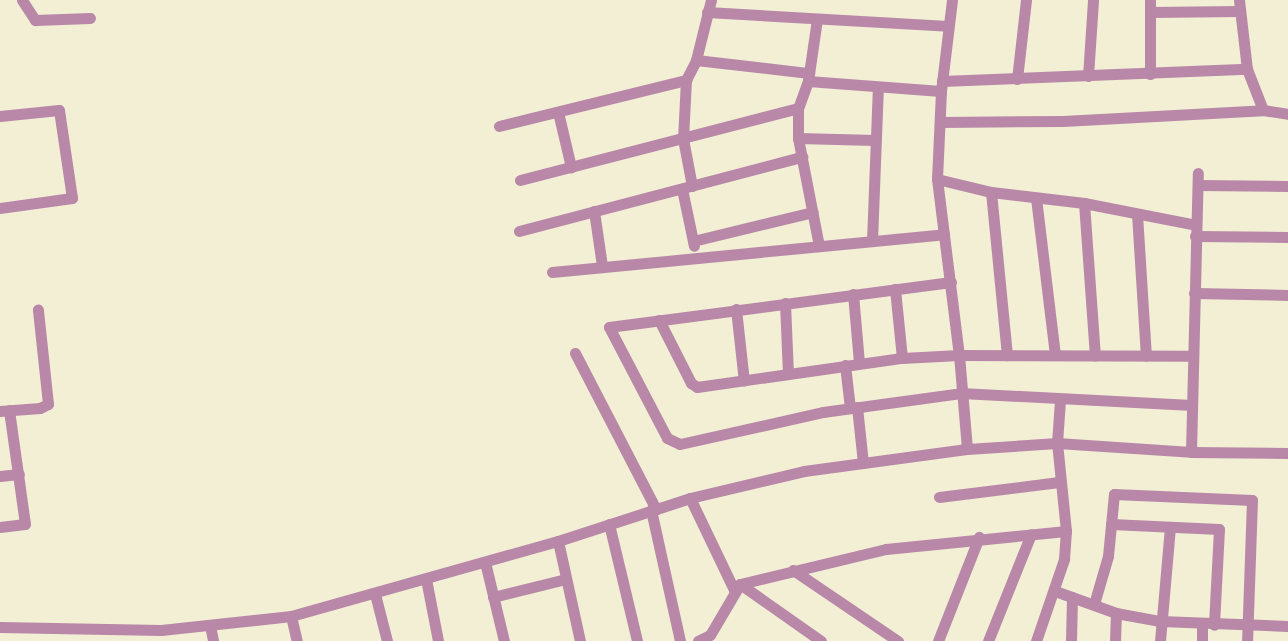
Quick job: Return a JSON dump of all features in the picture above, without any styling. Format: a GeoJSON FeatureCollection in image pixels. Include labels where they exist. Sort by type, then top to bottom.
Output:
{"type":"FeatureCollection","features":[{"type":"Feature","properties":{"kind":"street"},"geometry":{"type":"LineString","coordinates":[[22,0],[35,20],[90,18]]}},
{"type":"Feature","properties":{"kind":"street"},"geometry":{"type":"LineString","coordinates":[[696,258],[683,139],[686,80],[696,60],[711,0]]}},
{"type":"Feature","properties":{"kind":"street"},"geometry":{"type":"LineString","coordinates":[[952,0],[942,86],[937,179],[951,282],[967,449]]}},
{"type":"Feature","properties":{"kind":"street"},"geometry":{"type":"LineString","coordinates":[[1017,79],[1026,0]]}},
{"type":"Feature","properties":{"kind":"street"},"geometry":{"type":"LineString","coordinates":[[1088,76],[1093,0]]}},
{"type":"Feature","properties":{"kind":"street"},"geometry":{"type":"LineString","coordinates":[[1150,0],[1150,74]]}},
{"type":"Feature","properties":{"kind":"street"},"geometry":{"type":"LineString","coordinates":[[1150,12],[1240,6],[1247,69],[1263,110]]}},
{"type":"Feature","properties":{"kind":"street"},"geometry":{"type":"LineString","coordinates":[[707,12],[948,26]]}},
{"type":"Feature","properties":{"kind":"street"},"geometry":{"type":"LineString","coordinates":[[817,19],[809,77],[798,108],[798,138],[819,246]]}},
{"type":"Feature","properties":{"kind":"street"},"geometry":{"type":"LineString","coordinates":[[696,60],[878,88],[942,86],[1017,79],[1247,69]]}},
{"type":"Feature","properties":{"kind":"street"},"geometry":{"type":"LineString","coordinates":[[499,126],[686,80]]}},
{"type":"Feature","properties":{"kind":"street"},"geometry":{"type":"LineString","coordinates":[[872,241],[874,140],[878,88]]}},
{"type":"Feature","properties":{"kind":"street"},"geometry":{"type":"LineString","coordinates":[[520,180],[798,108]]}},
{"type":"Feature","properties":{"kind":"street"},"geometry":{"type":"LineString","coordinates":[[0,116],[59,110],[72,198],[0,208]]}},
{"type":"Feature","properties":{"kind":"street"},"geometry":{"type":"LineString","coordinates":[[940,122],[1063,121],[1263,110],[1288,114]]}},
{"type":"Feature","properties":{"kind":"street"},"geometry":{"type":"LineString","coordinates":[[558,112],[571,167]]}},
{"type":"Feature","properties":{"kind":"street"},"geometry":{"type":"LineString","coordinates":[[798,138],[874,140]]}},
{"type":"Feature","properties":{"kind":"street"},"geometry":{"type":"LineString","coordinates":[[519,231],[802,157]]}},
{"type":"Feature","properties":{"kind":"street"},"geometry":{"type":"LineString","coordinates":[[937,179],[991,192],[1084,203],[1137,214],[1196,231],[1288,237]]}},
{"type":"Feature","properties":{"kind":"street"},"geometry":{"type":"LineString","coordinates":[[1191,452],[1198,179],[1288,186]]}},
{"type":"Feature","properties":{"kind":"street"},"geometry":{"type":"LineString","coordinates":[[991,192],[1007,355]]}},
{"type":"Feature","properties":{"kind":"street"},"geometry":{"type":"LineString","coordinates":[[1036,198],[1054,355]]}},
{"type":"Feature","properties":{"kind":"street"},"geometry":{"type":"LineString","coordinates":[[1084,203],[1095,356]]}},
{"type":"Feature","properties":{"kind":"street"},"geometry":{"type":"LineString","coordinates":[[594,212],[602,266]]}},
{"type":"Feature","properties":{"kind":"street"},"geometry":{"type":"LineString","coordinates":[[693,241],[813,212]]}},
{"type":"Feature","properties":{"kind":"street"},"geometry":{"type":"LineString","coordinates":[[1137,214],[1146,356]]}},
{"type":"Feature","properties":{"kind":"street"},"geometry":{"type":"LineString","coordinates":[[552,272],[944,234]]}},
{"type":"Feature","properties":{"kind":"street"},"geometry":{"type":"LineString","coordinates":[[951,282],[609,327],[667,438],[686,444],[854,407],[961,393],[1192,406]]}},
{"type":"Feature","properties":{"kind":"street"},"geometry":{"type":"LineString","coordinates":[[895,289],[902,358]]}},
{"type":"Feature","properties":{"kind":"street"},"geometry":{"type":"LineString","coordinates":[[1194,293],[1288,295]]}},
{"type":"Feature","properties":{"kind":"street"},"geometry":{"type":"LineString","coordinates":[[853,294],[859,362]]}},
{"type":"Feature","properties":{"kind":"street"},"geometry":{"type":"LineString","coordinates":[[785,303],[788,374]]}},
{"type":"Feature","properties":{"kind":"street"},"geometry":{"type":"LineString","coordinates":[[736,309],[744,381]]}},
{"type":"Feature","properties":{"kind":"street"},"geometry":{"type":"LineString","coordinates":[[0,527],[25,524],[19,474],[5,411],[45,407],[49,399],[38,310]]}},
{"type":"Feature","properties":{"kind":"street"},"geometry":{"type":"LineString","coordinates":[[659,320],[695,386],[744,381],[859,362],[902,358],[959,355],[1193,356]]}},
{"type":"Feature","properties":{"kind":"street"},"geometry":{"type":"LineString","coordinates":[[575,353],[653,509],[680,641]]}},
{"type":"Feature","properties":{"kind":"street"},"geometry":{"type":"LineString","coordinates":[[845,365],[863,463]]}},
{"type":"Feature","properties":{"kind":"street"},"geometry":{"type":"LineString","coordinates":[[1036,641],[1055,591],[1064,559],[1066,531],[1059,482],[1057,444],[1060,400]]}},
{"type":"Feature","properties":{"kind":"street"},"geometry":{"type":"LineString","coordinates":[[0,627],[161,636],[210,625],[291,616],[375,594],[558,541],[690,498],[804,471],[863,463],[967,449],[1057,444],[1191,452],[1288,453]]}},
{"type":"Feature","properties":{"kind":"street"},"geometry":{"type":"LineString","coordinates":[[0,476],[19,474]]}},
{"type":"Feature","properties":{"kind":"street"},"geometry":{"type":"LineString","coordinates":[[939,497],[1059,482]]}},
{"type":"Feature","properties":{"kind":"street"},"geometry":{"type":"LineString","coordinates":[[1094,604],[1108,556],[1114,494],[1252,500],[1247,641]]}},
{"type":"Feature","properties":{"kind":"street"},"geometry":{"type":"LineString","coordinates":[[690,498],[737,587],[821,641]]}},
{"type":"Feature","properties":{"kind":"street"},"geometry":{"type":"LineString","coordinates":[[609,524],[638,641]]}},
{"type":"Feature","properties":{"kind":"street"},"geometry":{"type":"LineString","coordinates":[[1111,524],[1219,529],[1208,625],[1202,641]]}},
{"type":"Feature","properties":{"kind":"street"},"geometry":{"type":"LineString","coordinates":[[1160,641],[1160,621],[1170,527]]}},
{"type":"Feature","properties":{"kind":"street"},"geometry":{"type":"LineString","coordinates":[[698,641],[715,638],[737,587],[793,570],[886,549],[979,537],[1066,531]]}},
{"type":"Feature","properties":{"kind":"street"},"geometry":{"type":"LineString","coordinates":[[988,641],[1031,534]]}},
{"type":"Feature","properties":{"kind":"street"},"geometry":{"type":"LineString","coordinates":[[938,641],[979,537]]}},
{"type":"Feature","properties":{"kind":"street"},"geometry":{"type":"LineString","coordinates":[[558,541],[580,641]]}},
{"type":"Feature","properties":{"kind":"street"},"geometry":{"type":"LineString","coordinates":[[485,562],[504,641]]}},
{"type":"Feature","properties":{"kind":"street"},"geometry":{"type":"LineString","coordinates":[[793,570],[898,641]]}},
{"type":"Feature","properties":{"kind":"street"},"geometry":{"type":"LineString","coordinates":[[426,579],[438,641]]}},
{"type":"Feature","properties":{"kind":"street"},"geometry":{"type":"LineString","coordinates":[[493,597],[566,579]]}},
{"type":"Feature","properties":{"kind":"street"},"geometry":{"type":"LineString","coordinates":[[1055,591],[1116,613],[1160,621],[1208,625],[1288,626]]}},
{"type":"Feature","properties":{"kind":"street"},"geometry":{"type":"LineString","coordinates":[[375,594],[387,641]]}},
{"type":"Feature","properties":{"kind":"street"},"geometry":{"type":"LineString","coordinates":[[1071,641],[1072,597]]}},
{"type":"Feature","properties":{"kind":"street"},"geometry":{"type":"LineString","coordinates":[[1115,641],[1116,613]]}},
{"type":"Feature","properties":{"kind":"street"},"geometry":{"type":"LineString","coordinates":[[291,616],[297,641]]}},
{"type":"Feature","properties":{"kind":"street"},"geometry":{"type":"LineString","coordinates":[[210,625],[213,641]]}}]}
